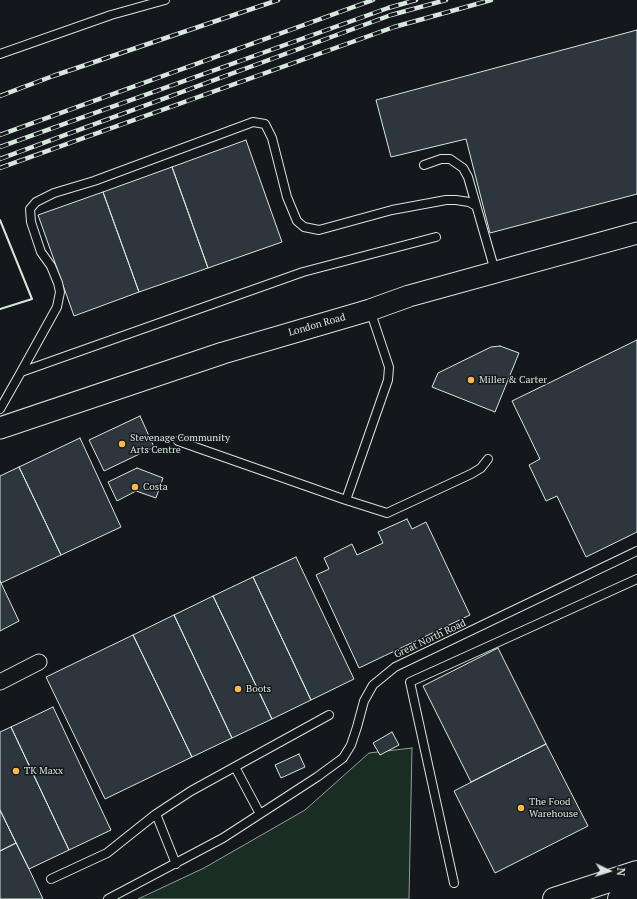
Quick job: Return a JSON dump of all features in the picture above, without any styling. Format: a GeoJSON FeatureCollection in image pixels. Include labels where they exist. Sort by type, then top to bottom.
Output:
{"type":"FeatureCollection","features":[{"type":"Feature","properties":{"kind":"main road","name":"London Road"},"geometry":{"type":"LineString","coordinates":[[0,421],[370,310],[409,296],[637,233]]}},
{"type":"Feature","properties":{"kind":"main road"},"geometry":{"type":"LineString","coordinates":[[554,899],[637,872]]}},
{"type":"Feature","properties":{"kind":"main road"},"geometry":{"type":"LineString","coordinates":[[619,899],[637,893]]}},
{"type":"Feature","properties":{"kind":"street"},"geometry":{"type":"LineString","coordinates":[[0,682],[39,662]]}},
{"type":"Feature","properties":{"kind":"lane"},"geometry":{"type":"LineString","coordinates":[[0,54],[111,15],[165,0]]}},
{"type":"Feature","properties":{"kind":"lane"},"geometry":{"type":"LineString","coordinates":[[0,421],[21,372],[58,307],[60,292],[58,283],[51,266],[41,252],[30,222],[30,209],[36,202],[54,193],[94,181],[253,122],[265,124],[272,138],[287,197],[297,221],[304,227],[319,230],[392,210],[446,200],[469,202],[476,206]]}},
{"type":"Feature","properties":{"kind":"lane"},"geometry":{"type":"LineString","coordinates":[[424,165],[441,159],[450,159],[463,168],[468,177],[495,272]]}},
{"type":"Feature","properties":{"kind":"lane"},"geometry":{"type":"LineString","coordinates":[[21,372],[303,272],[436,236]]}},
{"type":"Feature","properties":{"kind":"lane"},"geometry":{"type":"LineString","coordinates":[[346,500],[388,380],[389,367],[370,310]]}},
{"type":"Feature","properties":{"kind":"lane"},"geometry":{"type":"LineString","coordinates":[[178,441],[387,514],[471,474],[481,468],[488,459]]}},
{"type":"Feature","properties":{"kind":"lane","name":"Great North Road"},"geometry":{"type":"LineString","coordinates":[[108,899],[223,838],[317,778],[343,758],[351,745],[364,701],[373,685],[395,667],[637,551]]}},
{"type":"Feature","properties":{"kind":"lane"},"geometry":{"type":"LineString","coordinates":[[454,883],[410,682],[637,579]]}},
{"type":"Feature","properties":{"kind":"lane"},"geometry":{"type":"LineString","coordinates":[[51,879],[107,853],[156,814],[191,791],[329,715]]}},
{"type":"Feature","properties":{"kind":"lane"},"geometry":{"type":"LineString","coordinates":[[235,767],[260,814]]}},
{"type":"Feature","properties":{"kind":"lane"},"geometry":{"type":"LineString","coordinates":[[156,814],[176,864]]}},
{"type":"Feature","properties":{"kind":"green space"},"geometry":{"type":"Polygon","coordinates":[[[412,748],[409,899],[138,899],[204,868],[305,810],[369,753],[412,748]]]}},
{"type":"Feature","properties":{"kind":"building"},"geometry":{"type":"Polygon","coordinates":[[[637,30],[637,194],[490,233],[466,139],[391,157],[376,100],[637,30]]]}},
{"type":"Feature","properties":{"kind":"building"},"geometry":{"type":"Polygon","coordinates":[[[246,140],[282,242],[208,268],[172,167],[246,140]]]}},
{"type":"Feature","properties":{"kind":"building"},"geometry":{"type":"Polygon","coordinates":[[[172,167],[208,268],[139,292],[103,192],[172,167]]]}},
{"type":"Feature","properties":{"kind":"building"},"geometry":{"type":"Polygon","coordinates":[[[103,192],[139,292],[74,316],[38,215],[103,192]]]}},
{"type":"Feature","properties":{"kind":"building"},"geometry":{"type":"Polygon","coordinates":[[[637,340],[637,532],[586,557],[557,496],[546,501],[529,465],[540,459],[512,401],[637,340]]]}},
{"type":"Feature","properties":{"kind":"building","name":"Miller & Carter"},"geometry":{"type":"Polygon","coordinates":[[[500,346],[519,353],[495,412],[432,387],[438,373],[491,347],[500,346]]]}},
{"type":"Feature","properties":{"kind":"building","name":"Stevenage Community Arts Centre"},"geometry":{"type":"Polygon","coordinates":[[[140,416],[154,447],[104,471],[89,440],[140,416]]]}},
{"type":"Feature","properties":{"kind":"building"},"geometry":{"type":"Polygon","coordinates":[[[80,438],[121,527],[61,555],[19,467],[80,438]]]}},
{"type":"Feature","properties":{"kind":"building"},"geometry":{"type":"Polygon","coordinates":[[[19,467],[61,555],[1,583],[0,476],[19,467]]]}},
{"type":"Feature","properties":{"kind":"building","name":"Costa"},"geometry":{"type":"Polygon","coordinates":[[[137,468],[163,478],[156,498],[136,491],[117,501],[108,482],[137,468]]]}},
{"type":"Feature","properties":{"kind":"building"},"geometry":{"type":"Polygon","coordinates":[[[407,519],[412,529],[426,522],[470,615],[359,668],[316,575],[329,569],[324,558],[352,544],[357,555],[383,543],[378,532],[407,519]]]}},
{"type":"Feature","properties":{"kind":"building"},"geometry":{"type":"Polygon","coordinates":[[[296,557],[354,679],[311,700],[253,577],[296,557]]]}},
{"type":"Feature","properties":{"kind":"building"},"geometry":{"type":"Polygon","coordinates":[[[253,577],[311,700],[272,719],[213,596],[253,577]]]}},
{"type":"Feature","properties":{"kind":"building"},"geometry":{"type":"Polygon","coordinates":[[[0,581],[19,621],[0,631],[0,581]]]}},
{"type":"Feature","properties":{"kind":"building","name":"Boots"},"geometry":{"type":"Polygon","coordinates":[[[213,596],[272,719],[232,738],[174,615],[213,596]]]}},
{"type":"Feature","properties":{"kind":"building"},"geometry":{"type":"Polygon","coordinates":[[[174,615],[232,738],[192,757],[133,635],[174,615]]]}},
{"type":"Feature","properties":{"kind":"building"},"geometry":{"type":"Polygon","coordinates":[[[133,635],[192,757],[105,799],[46,677],[133,635]]]}},
{"type":"Feature","properties":{"kind":"building"},"geometry":{"type":"Polygon","coordinates":[[[498,648],[546,744],[471,782],[423,686],[498,648]]]}},
{"type":"Feature","properties":{"kind":"building"},"geometry":{"type":"Polygon","coordinates":[[[53,707],[111,830],[69,850],[11,727],[53,707]]]}},
{"type":"Feature","properties":{"kind":"building","name":"TK Maxx"},"geometry":{"type":"Polygon","coordinates":[[[11,727],[69,850],[29,869],[0,810],[0,732],[11,727]]]}},
{"type":"Feature","properties":{"kind":"building"},"geometry":{"type":"Polygon","coordinates":[[[392,732],[399,745],[380,755],[373,743],[392,732]]]}},
{"type":"Feature","properties":{"kind":"building","name":"The Food Warehouse"},"geometry":{"type":"Polygon","coordinates":[[[546,744],[588,826],[495,873],[454,791],[546,744]]]}},
{"type":"Feature","properties":{"kind":"building"},"geometry":{"type":"Polygon","coordinates":[[[299,754],[305,767],[281,778],[275,765],[299,754]]]}},
{"type":"Feature","properties":{"kind":"building"},"geometry":{"type":"Polygon","coordinates":[[[0,810],[16,843],[0,851],[0,810]]]}},
{"type":"Feature","properties":{"kind":"building"},"geometry":{"type":"Polygon","coordinates":[[[16,843],[43,899],[0,899],[0,851],[16,843]]]}},
{"type":"Feature","properties":{"kind":"railway"},"geometry":{"type":"LineString","coordinates":[[0,96],[53,76],[278,0]]}},
{"type":"Feature","properties":{"kind":"railway"},"geometry":{"type":"LineString","coordinates":[[0,135],[373,0]]}},
{"type":"Feature","properties":{"kind":"railway"},"geometry":{"type":"LineString","coordinates":[[0,147],[388,8],[416,0]]}},
{"type":"Feature","properties":{"kind":"railway"},"geometry":{"type":"LineString","coordinates":[[0,159],[391,15],[446,0]]}},
{"type":"Feature","properties":{"kind":"railway"},"geometry":{"type":"LineString","coordinates":[[0,168],[394,27],[491,0]]}},
{"type":"Feature","properties":{"kind":"wall"},"geometry":{"type":"LineString","coordinates":[[0,220],[32,299],[0,309]]}},
{"type":"Feature","properties":{"kind":"place","name":"Miller & Carter"},"geometry":{"type":"Point","coordinates":[471,380]}},
{"type":"Feature","properties":{"kind":"place","name":"Stevenage Community Arts Centre"},"geometry":{"type":"Point","coordinates":[122,444]}},
{"type":"Feature","properties":{"kind":"place","name":"Costa"},"geometry":{"type":"Point","coordinates":[135,487]}},
{"type":"Feature","properties":{"kind":"place","name":"Boots"},"geometry":{"type":"Point","coordinates":[238,689]}},
{"type":"Feature","properties":{"kind":"place","name":"TK Maxx"},"geometry":{"type":"Point","coordinates":[16,771]}},
{"type":"Feature","properties":{"kind":"place","name":"The Food Warehouse"},"geometry":{"type":"Point","coordinates":[521,808]}}]}
